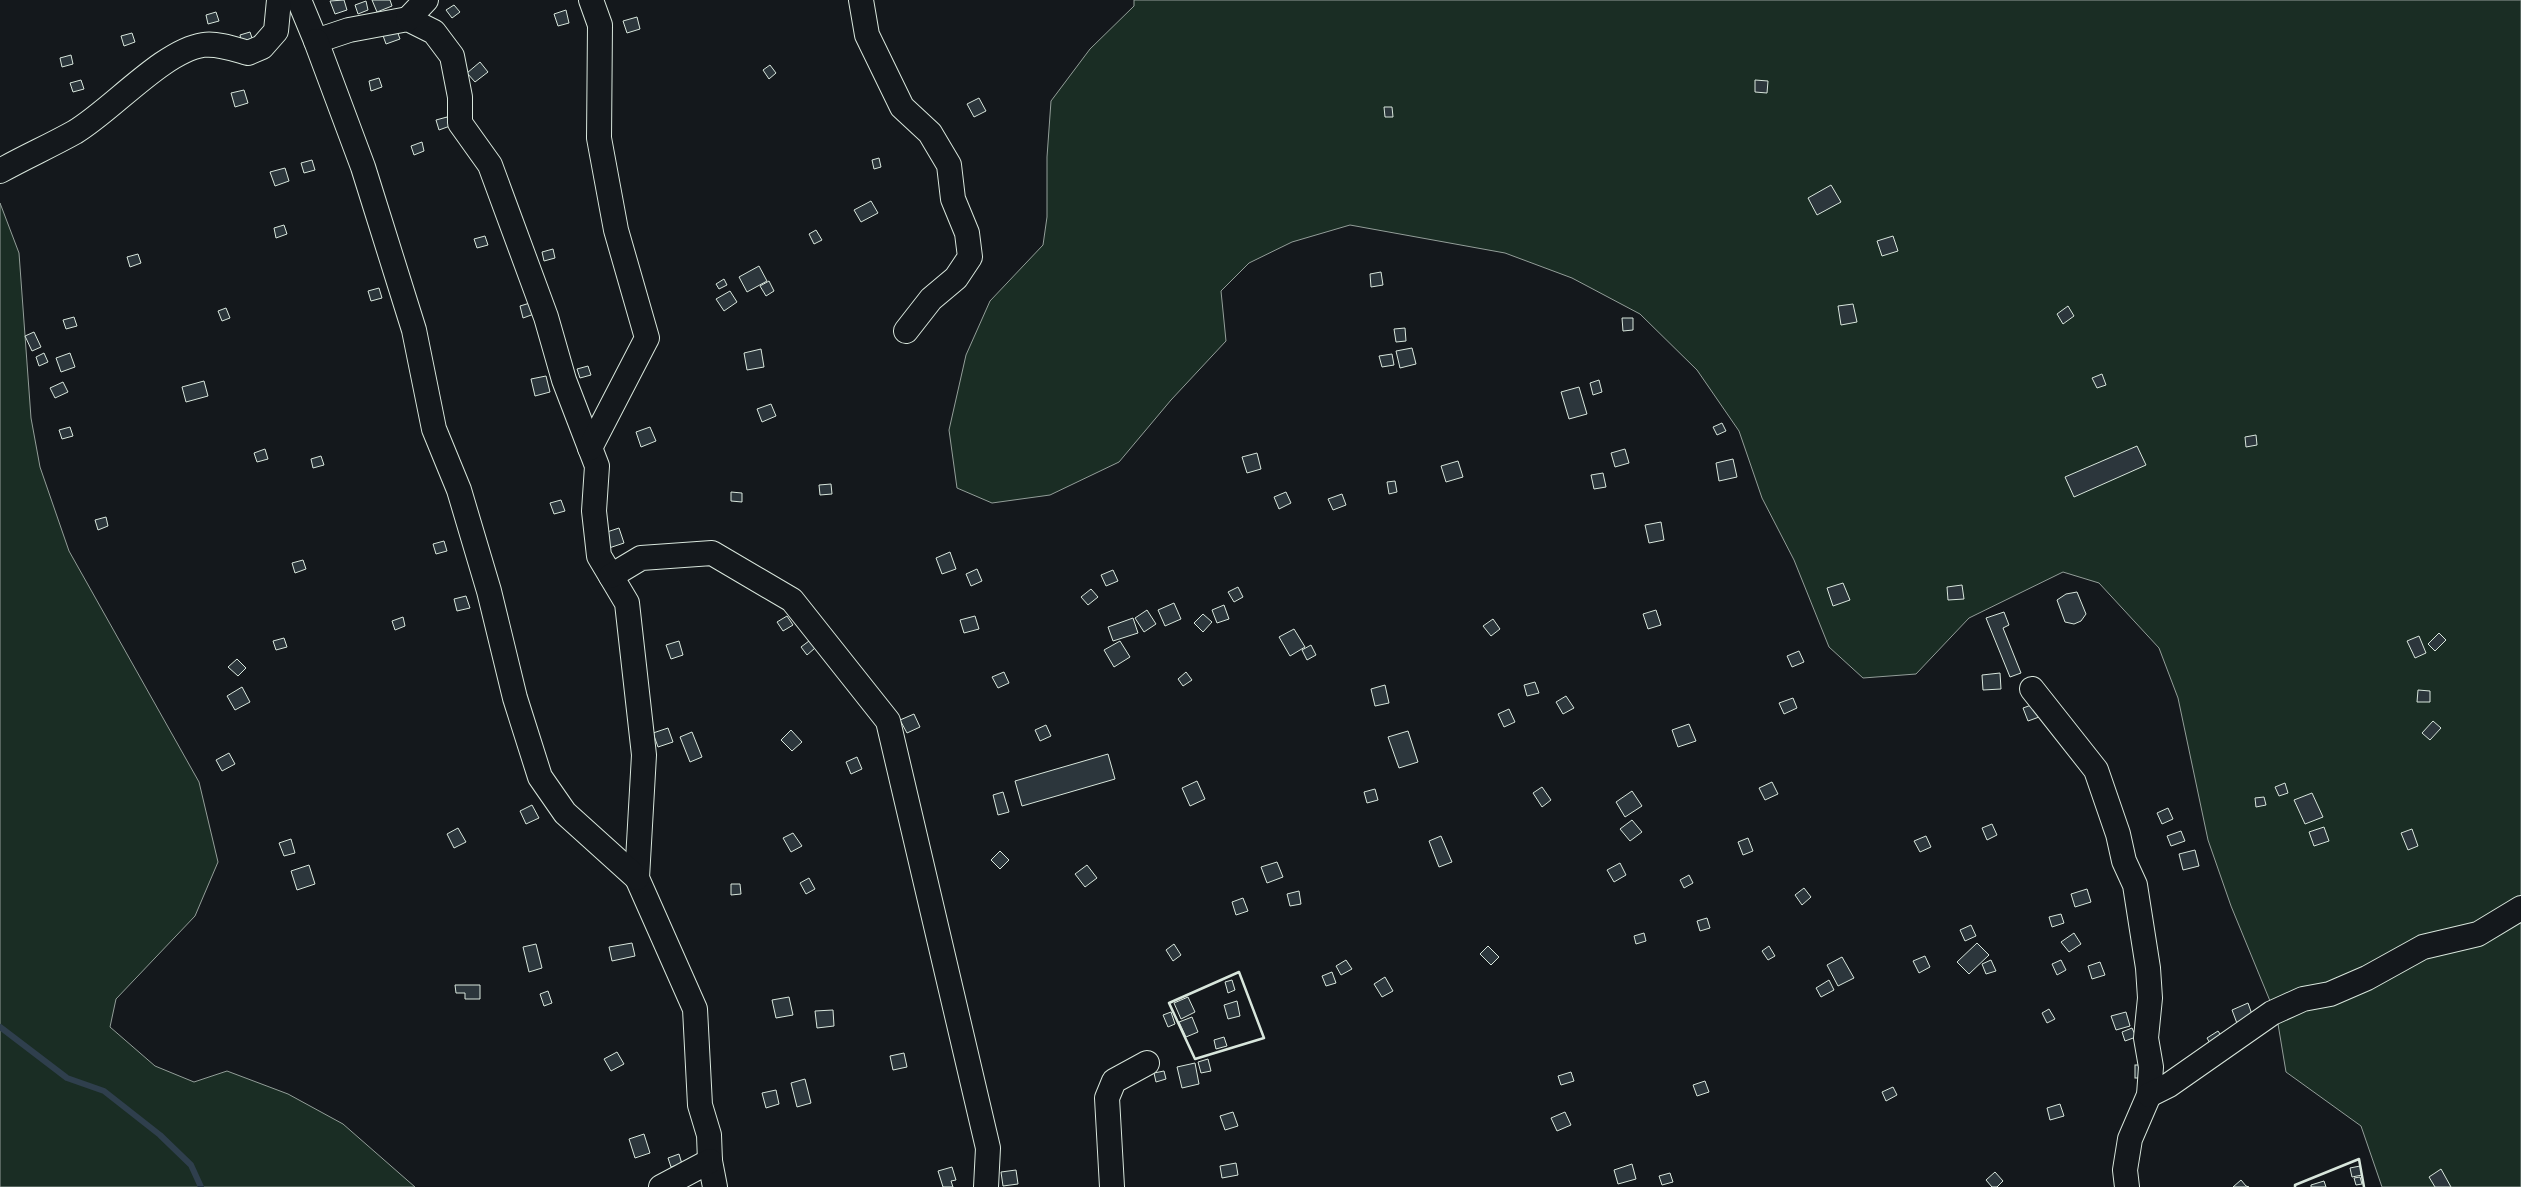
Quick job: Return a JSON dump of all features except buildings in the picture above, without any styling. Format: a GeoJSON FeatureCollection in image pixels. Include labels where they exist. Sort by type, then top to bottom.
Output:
{"type":"FeatureCollection","features":[{"type":"Feature","properties":{"kind":"street"},"geometry":{"type":"LineString","coordinates":[[0,170],[75,131],[168,60],[187,50],[205,45],[225,47],[248,53],[262,47],[276,32],[279,0]]}},
{"type":"Feature","properties":{"kind":"street"},"geometry":{"type":"LineString","coordinates":[[300,0],[363,167],[414,330],[434,429],[459,490],[489,591],[515,698],[540,777],[565,813],[637,878],[695,1009],[700,1105],[709,1135],[710,1162],[715,1187]]}},
{"type":"Feature","properties":{"kind":"street"},"geometry":{"type":"LineString","coordinates":[[316,41],[349,30],[408,19],[426,0]]}},
{"type":"Feature","properties":{"kind":"street"},"geometry":{"type":"LineString","coordinates":[[590,448],[647,338],[616,230],[599,138],[600,25],[591,0]]}},
{"type":"Feature","properties":{"kind":"street"},"geometry":{"type":"LineString","coordinates":[[861,0],[867,35],[902,106],[930,133],[949,165],[952,198],[967,233],[970,257],[956,278],[931,299],[906,331]]}},
{"type":"Feature","properties":{"kind":"street"},"geometry":{"type":"LineString","coordinates":[[408,19],[434,32],[452,56],[460,97],[460,123],[490,165],[546,316],[564,380],[597,466],[594,511],[599,556],[627,603],[644,755],[637,878]]}},
{"type":"Feature","properties":{"kind":"street"},"geometry":{"type":"LineString","coordinates":[[611,576],[641,558],[712,553],[792,600],[888,721],[988,1148],[986,1187]]}},
{"type":"Feature","properties":{"kind":"street"},"geometry":{"type":"LineString","coordinates":[[2032,689],[2096,770],[2106,804],[2118,834],[2124,861],[2135,885],[2148,968],[2150,998],[2146,1038],[2151,1067],[2149,1095],[2130,1139],[2126,1170],[2128,1187]]}},
{"type":"Feature","properties":{"kind":"street"},"geometry":{"type":"LineString","coordinates":[[2149,1095],[2168,1085],[2272,1013],[2303,998],[2330,994],[2367,978],[2423,947],[2478,934],[2521,908]]}},
{"type":"Feature","properties":{"kind":"street"},"geometry":{"type":"LineString","coordinates":[[1112,1187],[1107,1098],[1114,1081],[1147,1064]]}},
{"type":"Feature","properties":{"kind":"street"},"geometry":{"type":"LineString","coordinates":[[661,1187],[710,1162]]}},
{"type":"Feature","properties":{"kind":"green space"},"geometry":{"type":"Polygon","coordinates":[[[1134,0],[2521,0],[2521,1187],[2382,1187],[2361,1126],[2286,1072],[2277,1018],[2231,906],[2208,840],[2178,698],[2159,648],[2099,583],[2063,572],[1969,618],[1916,674],[1863,678],[1829,647],[1794,560],[1762,498],[1739,431],[1697,370],[1640,314],[1572,278],[1505,253],[1350,225],[1292,242],[1249,263],[1221,291],[1226,341],[1171,400],[1119,462],[1050,495],[992,503],[957,488],[949,430],[966,355],[990,301],[1043,245],[1047,217],[1047,157],[1051,101],[1090,49],[1134,6],[1134,0]]]}},
{"type":"Feature","properties":{"kind":"green space"},"geometry":{"type":"Polygon","coordinates":[[[0,203],[19,253],[31,418],[40,467],[69,551],[199,782],[218,862],[195,916],[116,999],[110,1027],[155,1066],[194,1082],[227,1071],[288,1094],[343,1124],[415,1187],[0,1187],[0,203]]]}},
{"type":"Feature","properties":{"kind":"waterway"},"geometry":{"type":"LineString","coordinates":[[0,1027],[67,1078],[104,1091],[160,1135],[191,1165],[201,1187]]}},
{"type":"Feature","properties":{"kind":"wall"},"geometry":{"type":"LineString","coordinates":[[1239,972],[1264,1038],[1195,1059],[1169,1003],[1239,972]]}},
{"type":"Feature","properties":{"kind":"wall"},"geometry":{"type":"LineString","coordinates":[[2295,1187],[2295,1185],[2359,1159],[2364,1187]]}}]}
